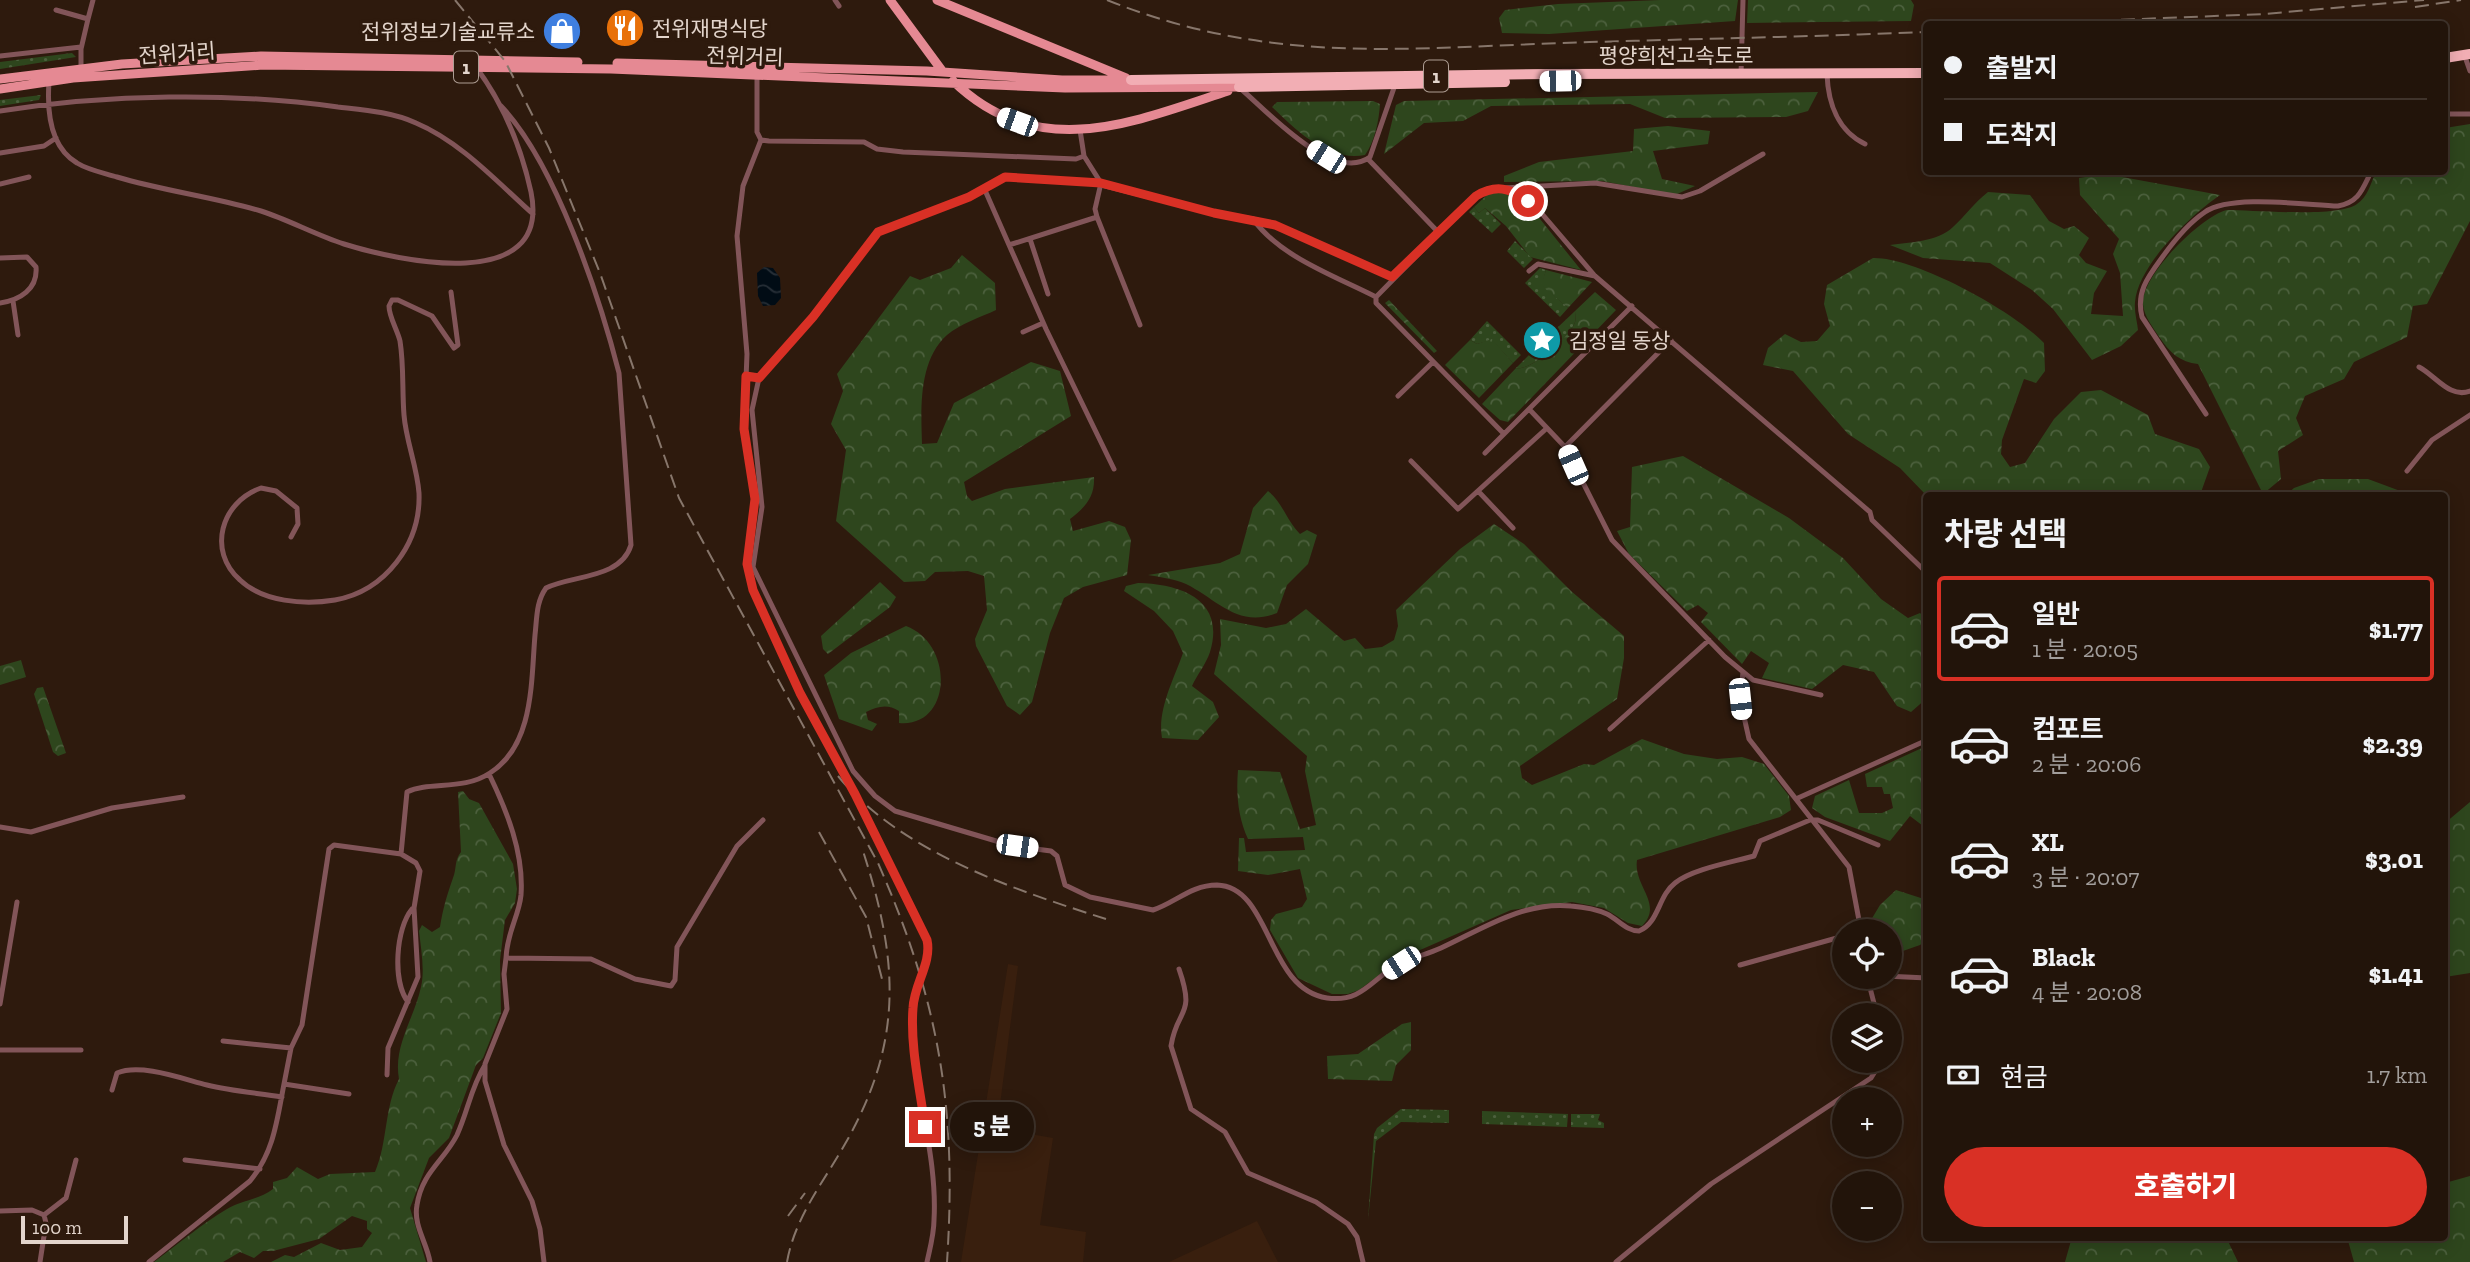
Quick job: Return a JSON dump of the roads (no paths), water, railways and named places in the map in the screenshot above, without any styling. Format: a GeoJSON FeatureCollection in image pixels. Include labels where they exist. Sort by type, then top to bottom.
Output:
{"type":"FeatureCollection","features":[{"type":"Feature","properties":{"kind":"highway"},"geometry":{"type":"LineString","coordinates":[[2448,55],[2467,52]]}},
{"type":"Feature","properties":{"kind":"highway","name":"평양희천고속도로"},"geometry":{"type":"LineString","coordinates":[[1131,80],[1923,75]]}},
{"type":"Feature","properties":{"kind":"highway","name":"평양희천고속도로"},"geometry":{"type":"LineString","coordinates":[[1239,87],[1741,76]]}},
{"type":"Feature","properties":{"kind":"main road"},"geometry":{"type":"LineString","coordinates":[[890,0],[935,64],[981,106],[1000,117],[1036,128],[1080,130],[1158,114],[1239,87]]}},
{"type":"Feature","properties":{"kind":"main road"},"geometry":{"type":"LineString","coordinates":[[937,0],[1131,80]]}},
{"type":"Feature","properties":{"kind":"main road","name":"전위거리"},"geometry":{"type":"LineString","coordinates":[[0,79],[81,68],[261,56],[313,56],[927,71],[1131,80]]}},
{"type":"Feature","properties":{"kind":"main road","name":"전위거리"},"geometry":{"type":"LineString","coordinates":[[0,89],[49,82],[240,66],[476,67],[757,74],[1065,88],[1239,87]]}},
{"type":"Feature","properties":{"kind":"street"},"geometry":{"type":"LineString","coordinates":[[81,68],[81,47],[93,0]]}},
{"type":"Feature","properties":{"kind":"street"},"geometry":{"type":"LineString","coordinates":[[835,0],[839,6]]}},
{"type":"Feature","properties":{"kind":"street"},"geometry":{"type":"LineString","coordinates":[[1741,76],[1743,0]]}},
{"type":"Feature","properties":{"kind":"street"},"geometry":{"type":"LineString","coordinates":[[56,10],[88,19]]}},
{"type":"Feature","properties":{"kind":"street"},"geometry":{"type":"LineString","coordinates":[[0,56],[81,47]]}},
{"type":"Feature","properties":{"kind":"street"},"geometry":{"type":"LineString","coordinates":[[2467,52],[2470,71]]}},
{"type":"Feature","properties":{"kind":"street"},"geometry":{"type":"LineString","coordinates":[[49,82],[48,106],[56,138],[77,163],[181,195],[261,211],[330,240],[404,259],[473,263],[504,257],[521,243],[533,214],[525,166],[516,135],[476,67]]}},
{"type":"Feature","properties":{"kind":"street"},"geometry":{"type":"LineString","coordinates":[[757,74],[757,132],[761,140],[739,206],[737,236],[746,376],[744,429],[755,499],[747,564],[753,590],[800,693],[851,786],[927,940],[929,951],[917,983],[912,1030],[933,1187],[934,1220],[928,1262]]}},
{"type":"Feature","properties":{"kind":"street"},"geometry":{"type":"LineString","coordinates":[[1827,76],[1831,105],[1841,123],[1847,133],[1865,144]]}},
{"type":"Feature","properties":{"kind":"street"},"geometry":{"type":"LineString","coordinates":[[1239,87],[1288,131],[1326,157],[1354,163],[1367,159],[1379,135],[1396,84]]}},
{"type":"Feature","properties":{"kind":"street"},"geometry":{"type":"LineString","coordinates":[[0,111],[40,105],[228,96],[385,114],[413,121],[447,140],[533,214]]}},
{"type":"Feature","properties":{"kind":"street"},"geometry":{"type":"LineString","coordinates":[[401,855],[407,792],[451,787],[489,774],[509,758],[519,743],[530,688],[541,595],[552,585],[583,578],[619,563],[630,552],[632,525],[619,373],[602,315],[538,157],[527,137],[501,106]]}},
{"type":"Feature","properties":{"kind":"street"},"geometry":{"type":"LineString","coordinates":[[2448,114],[2470,114]]}},
{"type":"Feature","properties":{"kind":"street"},"geometry":{"type":"LineString","coordinates":[[1080,130],[1084,156],[1101,183],[1095,209],[1097,217],[1140,325]]}},
{"type":"Feature","properties":{"kind":"street"},"geometry":{"type":"LineString","coordinates":[[0,153],[44,146],[56,138]]}},
{"type":"Feature","properties":{"kind":"street"},"geometry":{"type":"LineString","coordinates":[[761,140],[864,142],[877,149],[903,152],[1042,160],[1076,159],[1084,156]]}},
{"type":"Feature","properties":{"kind":"street"},"geometry":{"type":"LineString","coordinates":[[1504,434],[1376,303],[1376,297],[1392,277],[1476,196],[1488,188],[1595,183],[1682,197],[1700,191],[1763,154]]}},
{"type":"Feature","properties":{"kind":"street"},"geometry":{"type":"LineString","coordinates":[[1367,159],[1439,233]]}},
{"type":"Feature","properties":{"kind":"street"},"geometry":{"type":"LineString","coordinates":[[2206,414],[2142,317],[2138,303],[2149,276],[2177,237],[2206,211],[2229,204],[2352,204],[2360,196],[2370,175]]}},
{"type":"Feature","properties":{"kind":"street"},"geometry":{"type":"LineString","coordinates":[[0,184],[29,177]]}},
{"type":"Feature","properties":{"kind":"street"},"geometry":{"type":"LineString","coordinates":[[1392,277],[1275,225],[1214,213],[1101,183],[1005,177],[985,188],[878,232],[813,317],[759,378],[752,410],[762,507],[753,567],[823,713],[865,786],[895,811],[1013,846],[1051,851],[1057,856],[1065,885],[1090,897],[1153,910],[1181,894],[1207,886],[1233,890],[1255,911],[1270,944],[1290,974],[1312,994],[1338,999],[1358,995],[1401,963],[1514,913],[1570,905],[1595,910],[1629,930],[1639,931],[1652,922],[1662,899],[1676,881],[1754,856],[1760,841],[1810,820],[1827,821],[1878,845]]}},
{"type":"Feature","properties":{"kind":"street"},"geometry":{"type":"LineString","coordinates":[[985,188],[1043,323],[1114,469]]}},
{"type":"Feature","properties":{"kind":"street"},"geometry":{"type":"LineString","coordinates":[[1501,188],[1515,192],[1543,215],[1595,276],[1870,512],[1872,520],[1923,569]]}},
{"type":"Feature","properties":{"kind":"street"},"geometry":{"type":"LineString","coordinates":[[1009,245],[1097,217]]}},
{"type":"Feature","properties":{"kind":"street"},"geometry":{"type":"LineString","coordinates":[[1252,219],[1263,234],[1288,251],[1376,297]]}},
{"type":"Feature","properties":{"kind":"street"},"geometry":{"type":"LineString","coordinates":[[1030,239],[1048,294]]}},
{"type":"Feature","properties":{"kind":"street"},"geometry":{"type":"LineString","coordinates":[[0,258],[27,257],[36,267],[34,284],[13,301],[0,303]]}},
{"type":"Feature","properties":{"kind":"street"},"geometry":{"type":"LineString","coordinates":[[1529,271],[1538,264],[1595,276]]}},
{"type":"Feature","properties":{"kind":"street"},"geometry":{"type":"LineString","coordinates":[[291,537],[298,524],[297,508],[276,491],[261,488],[245,496],[228,514],[220,546],[229,568],[251,590],[265,596],[293,601],[326,601],[349,597],[373,586],[396,565],[412,532],[419,491],[404,412],[402,354],[389,306],[392,300],[398,300],[432,316],[454,348],[458,345],[459,335],[452,292]]}},
{"type":"Feature","properties":{"kind":"street"},"geometry":{"type":"LineString","coordinates":[[13,301],[18,335]]}},
{"type":"Feature","properties":{"kind":"street"},"geometry":{"type":"LineString","coordinates":[[1485,453],[1632,306]]}},
{"type":"Feature","properties":{"kind":"street"},"geometry":{"type":"LineString","coordinates":[[1023,332],[1043,323]]}},
{"type":"Feature","properties":{"kind":"street"},"geometry":{"type":"LineString","coordinates":[[1565,447],[1642,373],[1671,340]]}},
{"type":"Feature","properties":{"kind":"street"},"geometry":{"type":"LineString","coordinates":[[1398,396],[1433,362]]}},
{"type":"Feature","properties":{"kind":"street"},"geometry":{"type":"LineString","coordinates":[[2419,367],[2452,392],[2460,394],[2470,391]]}},
{"type":"Feature","properties":{"kind":"street"},"geometry":{"type":"LineString","coordinates":[[746,376],[759,378]]}},
{"type":"Feature","properties":{"kind":"street"},"geometry":{"type":"LineString","coordinates":[[1529,409],[1565,447],[1612,540],[1709,640],[1743,672],[1765,684],[1821,695]]}},
{"type":"Feature","properties":{"kind":"street"},"geometry":{"type":"LineString","coordinates":[[2407,471],[2418,454],[2432,440],[2470,415]]}},
{"type":"Feature","properties":{"kind":"street"},"geometry":{"type":"LineString","coordinates":[[1411,461],[1458,509],[1547,428]]}},
{"type":"Feature","properties":{"kind":"street"},"geometry":{"type":"LineString","coordinates":[[1478,491],[1513,528]]}},
{"type":"Feature","properties":{"kind":"street"},"geometry":{"type":"LineString","coordinates":[[1610,729],[1709,640]]}},
{"type":"Feature","properties":{"kind":"street"},"geometry":{"type":"LineString","coordinates":[[1743,672],[1740,699],[1749,738],[1849,867],[1859,919]]}},
{"type":"Feature","properties":{"kind":"street"},"geometry":{"type":"LineString","coordinates":[[1798,799],[1923,742]]}},
{"type":"Feature","properties":{"kind":"street"},"geometry":{"type":"LineString","coordinates":[[430,1262],[418,1225],[416,1206],[424,1181],[456,1137],[475,1080],[485,1065],[507,1009],[503,974],[510,927],[521,897],[513,828],[489,774]]}},
{"type":"Feature","properties":{"kind":"street"},"geometry":{"type":"LineString","coordinates":[[0,827],[31,832],[112,808],[183,797]]}},
{"type":"Feature","properties":{"kind":"street"},"geometry":{"type":"LineString","coordinates":[[506,958],[591,959],[635,979],[671,986],[675,980],[677,947],[737,846],[763,820]]}},
{"type":"Feature","properties":{"kind":"street"},"geometry":{"type":"LineString","coordinates":[[149,1262],[250,1181],[260,1169],[273,1144],[291,1048],[302,1025],[329,849],[334,845],[401,855],[416,863],[420,871],[414,908],[418,977],[388,1048],[387,1075]]}},
{"type":"Feature","properties":{"kind":"street"},"geometry":{"type":"LineString","coordinates":[[0,1004],[17,902]]}},
{"type":"Feature","properties":{"kind":"street"},"geometry":{"type":"LineString","coordinates":[[408,1002],[401,989],[399,963],[402,926],[414,908]]}},
{"type":"Feature","properties":{"kind":"street"},"geometry":{"type":"LineString","coordinates":[[1740,965],[1832,939]]}},
{"type":"Feature","properties":{"kind":"street"},"geometry":{"type":"LineString","coordinates":[[1179,969],[1188,1000],[1171,1046],[1191,1109],[1225,1132],[1248,1172],[1316,1202],[1348,1224],[1357,1237],[1363,1262]]}},
{"type":"Feature","properties":{"kind":"street"},"geometry":{"type":"LineString","coordinates":[[1902,977],[1923,978]]}},
{"type":"Feature","properties":{"kind":"street"},"geometry":{"type":"LineString","coordinates":[[223,1041],[291,1048]]}},
{"type":"Feature","properties":{"kind":"street"},"geometry":{"type":"LineString","coordinates":[[0,1050],[81,1050]]}},
{"type":"Feature","properties":{"kind":"street"},"geometry":{"type":"LineString","coordinates":[[485,1065],[485,1081],[504,1145],[532,1201],[540,1229],[544,1262]]}},
{"type":"Feature","properties":{"kind":"street"},"geometry":{"type":"LineString","coordinates":[[112,1090],[117,1073],[133,1070],[188,1077],[205,1085],[282,1097]]}},
{"type":"Feature","properties":{"kind":"street"},"geometry":{"type":"LineString","coordinates":[[1616,1262],[1711,1184],[1871,1078],[1874,1073]]}},
{"type":"Feature","properties":{"kind":"street"},"geometry":{"type":"LineString","coordinates":[[285,1084],[349,1094]]}},
{"type":"Feature","properties":{"kind":"street"},"geometry":{"type":"LineString","coordinates":[[44,1215],[66,1198],[76,1160]]}},
{"type":"Feature","properties":{"kind":"street"},"geometry":{"type":"LineString","coordinates":[[185,1160],[260,1169]]}},
{"type":"Feature","properties":{"kind":"street"},"geometry":{"type":"LineString","coordinates":[[0,1212],[32,1210],[44,1215]]}},
{"type":"Feature","properties":{"kind":"street"},"geometry":{"type":"LineString","coordinates":[[40,1262],[46,1223],[44,1215]]}},
{"type":"Feature","properties":{"kind":"water"},"geometry":{"type":"Polygon","coordinates":[[[764,267],[773,268],[780,278],[781,298],[775,305],[763,306],[758,296],[757,273],[764,267]]]}},
{"type":"Feature","properties":{"kind":"railway"},"geometry":{"type":"LineString","coordinates":[[455,0],[505,61],[549,148],[600,273],[679,498],[878,863],[899,914],[930,1011],[946,1106],[949,1155],[947,1262]]}},
{"type":"Feature","properties":{"kind":"railway"},"geometry":{"type":"LineString","coordinates":[[1107,0],[1165,20],[1222,35],[1332,48],[1443,48],[1923,32]]}},
{"type":"Feature","properties":{"kind":"railway"},"geometry":{"type":"LineString","coordinates":[[2090,21],[2264,14],[2424,0]]}},
{"type":"Feature","properties":{"kind":"railway"},"geometry":{"type":"LineString","coordinates":[[2415,7],[2461,0]]}},
{"type":"Feature","properties":{"kind":"railway"},"geometry":{"type":"LineString","coordinates":[[838,776],[864,803],[926,847],[998,881],[1106,919]]}},
{"type":"Feature","properties":{"kind":"railway"},"geometry":{"type":"LineString","coordinates":[[819,832],[866,917],[882,979]]}},
{"type":"Feature","properties":{"kind":"railway"},"geometry":{"type":"LineString","coordinates":[[787,1262],[803,1215],[864,1106],[878,1069],[886,1033],[888,962],[883,926],[862,848]]}},
{"type":"Feature","properties":{"kind":"railway"},"geometry":{"type":"LineString","coordinates":[[788,1216],[805,1193]]}},
{"type":"Feature","properties":{"kind":"place","name":"전위재명식당"},"geometry":{"type":"Point","coordinates":[625,28]}},
{"type":"Feature","properties":{"kind":"place","name":"전위정보기술교류소"},"geometry":{"type":"Point","coordinates":[562,31]}},
{"type":"Feature","properties":{"kind":"place","name":"김정일 동상"},"geometry":{"type":"Point","coordinates":[1542,340]}}]}
